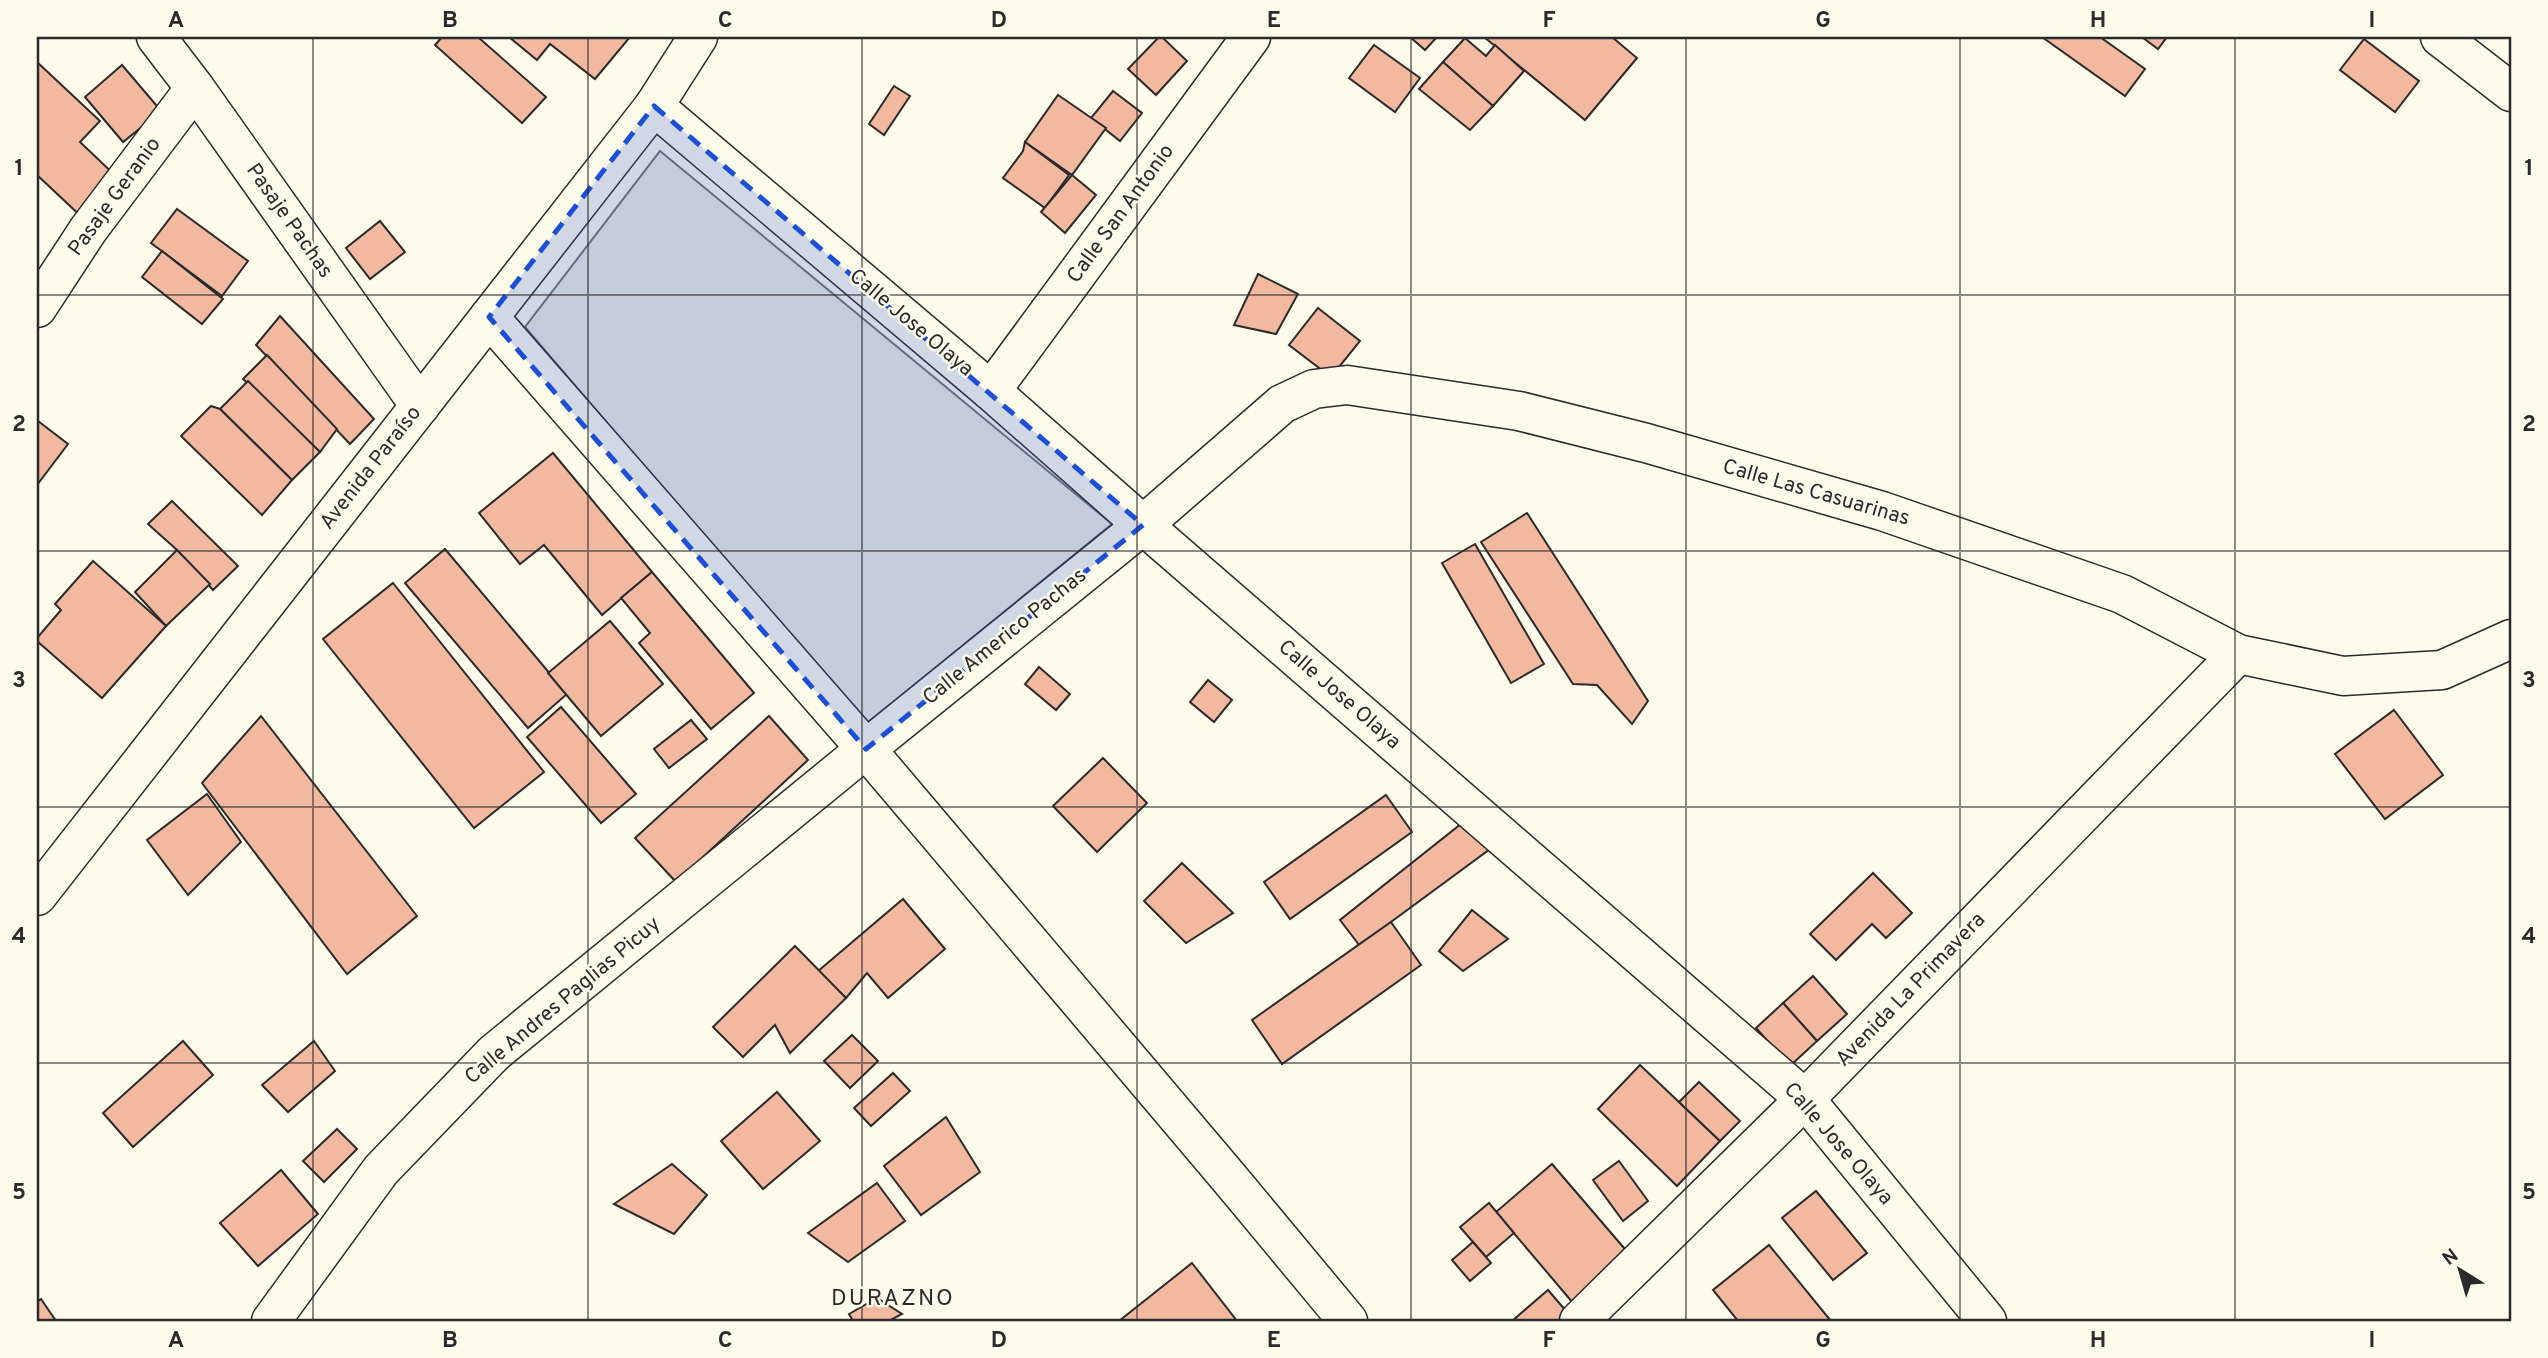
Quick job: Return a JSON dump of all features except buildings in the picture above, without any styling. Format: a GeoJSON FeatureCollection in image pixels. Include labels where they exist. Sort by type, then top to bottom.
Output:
{"type":"FeatureCollection","features":[{"type":"Feature","properties":{"kind":"street","name":"Pasaje Pachas"},"geometry":{"type":"LineString","coordinates":[[156,37],[195,88],[419,406]]}},
{"type":"Feature","properties":{"kind":"street","name":"Avenida Paraíso"},"geometry":{"type":"LineString","coordinates":[[37,896],[653,106],[698,37]]}},
{"type":"Feature","properties":{"kind":"street","name":"Calle San Antonio"},"geometry":{"type":"LineString","coordinates":[[991,391],[1251,37]]}},
{"type":"Feature","properties":{"kind":"street"},"geometry":{"type":"LineString","coordinates":[[2440,37],[2511,92]]}},
{"type":"Feature","properties":{"kind":"street","name":"Pasaje Geranio"},"geometry":{"type":"LineString","coordinates":[[37,308],[88,230],[195,88]]}},
{"type":"Feature","properties":{"kind":"street","name":"Calle Jose Olaya"},"geometry":{"type":"LineString","coordinates":[[653,106],[991,391],[1805,1099],[1987,1321]]}},
{"type":"Feature","properties":{"kind":"street"},"geometry":{"type":"LineString","coordinates":[[489,317],[866,749],[1348,1321]]}},
{"type":"Feature","properties":{"kind":"street","name":"Calle Las Casuarinas"},"geometry":{"type":"LineString","coordinates":[[1143,525],[1282,404],[1314,389],[1347,385],[1519,411],[1646,443],[1882,511],[2122,594],[2238,654],[2343,676],[2442,670],[2511,639]]}},
{"type":"Feature","properties":{"kind":"street","name":"Calle Americo Pachas"},"geometry":{"type":"LineString","coordinates":[[866,749],[1143,525]]}},
{"type":"Feature","properties":{"kind":"street","name":"Avenida La Primavera"},"geometry":{"type":"LineString","coordinates":[[1579,1321],[1805,1099],[2238,654]]}},
{"type":"Feature","properties":{"kind":"street","name":"Calle Andres Paglias Picuy"},"geometry":{"type":"LineString","coordinates":[[271,1321],[381,1170],[495,1053],[866,749]]}},
{"type":"Feature","properties":{"kind":"highlighted area"},"geometry":{"type":"Polygon","coordinates":[[[654,106],[1143,525],[866,749],[489,317],[654,106]]]}},
{"type":"Feature","properties":{"kind":"shaded area"},"geometry":{"type":"Polygon","coordinates":[[[660,151],[1112,524],[865,725],[525,327],[660,151]]]}},
{"type":"Feature","properties":{"kind":"district","name":"DURAZNO"},"geometry":{"type":"Point","coordinates":[893,1299]}}]}
